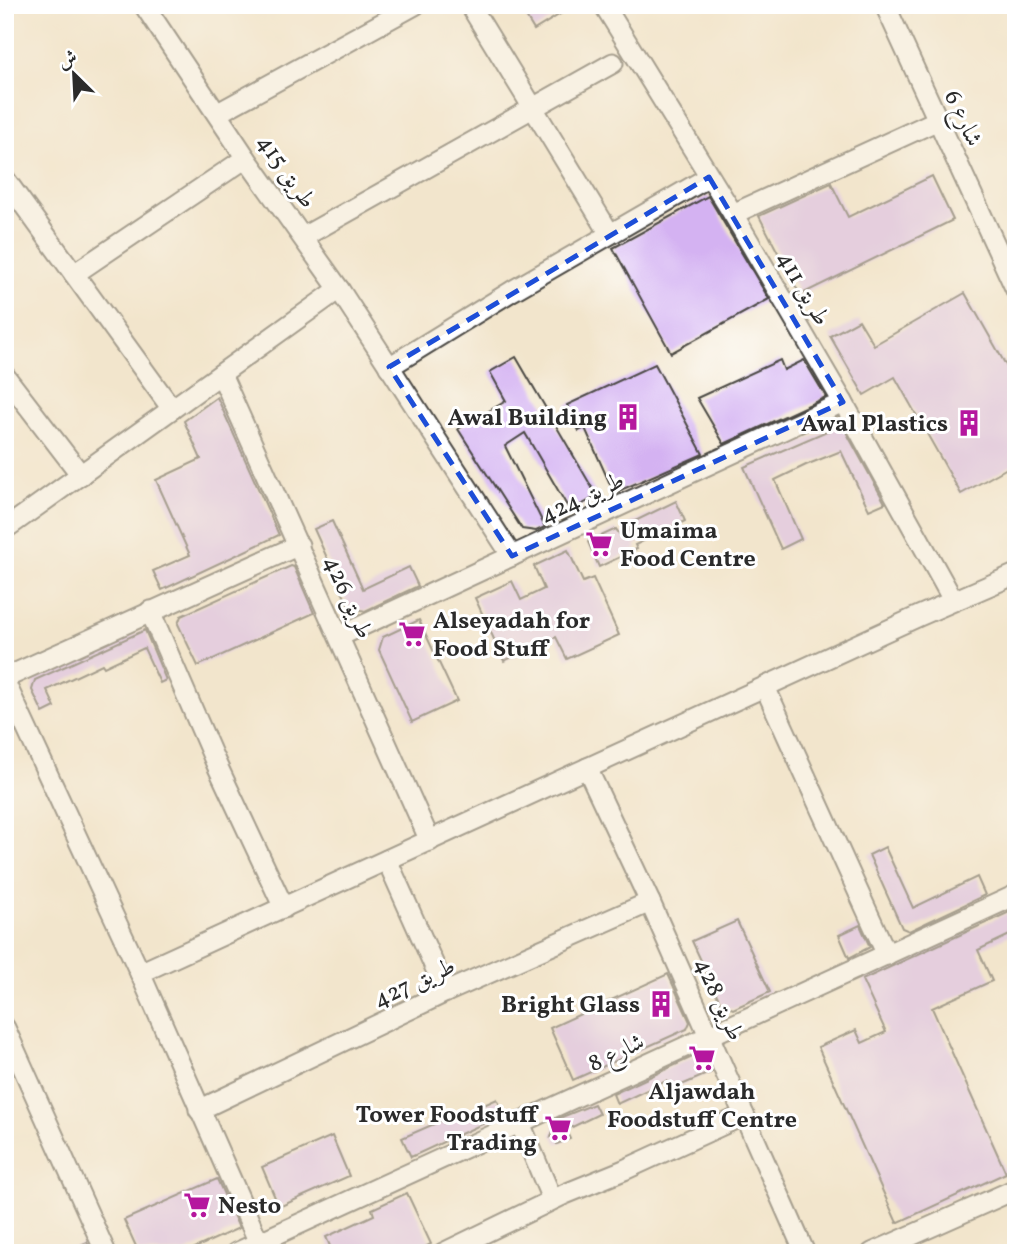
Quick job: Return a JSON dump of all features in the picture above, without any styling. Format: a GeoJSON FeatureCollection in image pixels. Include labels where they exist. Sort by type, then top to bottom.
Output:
{"type":"FeatureCollection","features":[{"type":"Feature","properties":{"kind":"street","name":"طريق 415"},"geometry":{"type":"LineString","coordinates":[[144,5],[246,158],[339,289],[512,556]]}},
{"type":"Feature","properties":{"kind":"street"},"geometry":{"type":"LineString","coordinates":[[218,113],[415,5]]}},
{"type":"Feature","properties":{"kind":"street"},"geometry":{"type":"LineString","coordinates":[[470,5],[610,234]]}},
{"type":"Feature","properties":{"kind":"street","name":"طريق 411"},"geometry":{"type":"LineString","coordinates":[[604,5],[733,214],[843,402],[953,600]]}},
{"type":"Feature","properties":{"kind":"street","name":"شارع 6"},"geometry":{"type":"LineString","coordinates":[[885,5],[1016,290]]}},
{"type":"Feature","properties":{"kind":"street"},"geometry":{"type":"LineString","coordinates":[[303,237],[614,63]]}},
{"type":"Feature","properties":{"kind":"street"},"geometry":{"type":"LineString","coordinates":[[733,214],[937,120]]}},
{"type":"Feature","properties":{"kind":"street"},"geometry":{"type":"LineString","coordinates":[[74,274],[246,158]]}},
{"type":"Feature","properties":{"kind":"street"},"geometry":{"type":"LineString","coordinates":[[389,367],[709,177]]}},
{"type":"Feature","properties":{"kind":"street"},"geometry":{"type":"LineString","coordinates":[[5,179],[173,409]]}},
{"type":"Feature","properties":{"kind":"street"},"geometry":{"type":"LineString","coordinates":[[5,529],[339,289]]}},
{"type":"Feature","properties":{"kind":"street","name":"طريق 426"},"geometry":{"type":"LineString","coordinates":[[221,374],[430,841]]}},
{"type":"Feature","properties":{"kind":"street"},"geometry":{"type":"LineString","coordinates":[[5,376],[80,475]]}},
{"type":"Feature","properties":{"kind":"street","name":"طريق 424"},"geometry":{"type":"LineString","coordinates":[[340,636],[843,402]]}},
{"type":"Feature","properties":{"kind":"street"},"geometry":{"type":"LineString","coordinates":[[258,1243],[140,973],[5,680],[150,611],[299,545]]}},
{"type":"Feature","properties":{"kind":"street"},"geometry":{"type":"LineString","coordinates":[[140,973],[953,600],[1016,574]]}},
{"type":"Feature","properties":{"kind":"street"},"geometry":{"type":"LineString","coordinates":[[150,611],[215,761],[284,908]]}},
{"type":"Feature","properties":{"kind":"street"},"geometry":{"type":"LineString","coordinates":[[765,687],[887,955]]}},
{"type":"Feature","properties":{"kind":"street","name":"طريق 428"},"geometry":{"type":"LineString","coordinates":[[587,768],[650,901],[805,1253]]}},
{"type":"Feature","properties":{"kind":"street"},"geometry":{"type":"LineString","coordinates":[[387,860],[446,992]]}},
{"type":"Feature","properties":{"kind":"street","name":"شارع 8"},"geometry":{"type":"LineString","coordinates":[[236,1253],[1016,895]]}},
{"type":"Feature","properties":{"kind":"street","name":"طريق 427"},"geometry":{"type":"LineString","coordinates":[[199,1110],[446,992],[650,901]]}},
{"type":"Feature","properties":{"kind":"street"},"geometry":{"type":"LineString","coordinates":[[5,1028],[106,1253]]}},
{"type":"Feature","properties":{"kind":"street"},"geometry":{"type":"LineString","coordinates":[[443,1253],[552,1199],[744,1115]]}},
{"type":"Feature","properties":{"kind":"street"},"geometry":{"type":"LineString","coordinates":[[520,1123],[552,1199]]}},
{"type":"Feature","properties":{"kind":"street"},"geometry":{"type":"LineString","coordinates":[[872,1253],[892,1249],[1016,1189]]}},
{"type":"Feature","properties":{"kind":"highlighted area"},"geometry":{"type":"Polygon","coordinates":[[[709,177],[843,402],[512,556],[389,367],[709,177]]]}},
{"type":"Feature","properties":{"kind":"building"},"geometry":{"type":"Polygon","coordinates":[[[519,5],[575,5],[534,30],[519,5]]]}},
{"type":"Feature","properties":{"kind":"building"},"geometry":{"type":"Polygon","coordinates":[[[932,176],[953,220],[800,295],[759,216],[831,183],[848,217],[932,176]]]}},
{"type":"Feature","properties":{"kind":"building"},"geometry":{"type":"Polygon","coordinates":[[[708,196],[769,299],[671,353],[613,248],[708,196]]]}},
{"type":"Feature","properties":{"kind":"building","name":"Awal Plastics"},"geometry":{"type":"Polygon","coordinates":[[[965,293],[1016,383],[1016,463],[961,494],[895,377],[864,395],[830,336],[859,320],[874,345],[965,293]]]}},
{"type":"Feature","properties":{"kind":"building"},"geometry":{"type":"Polygon","coordinates":[[[516,357],[597,496],[570,511],[525,433],[505,446],[545,527],[536,531],[522,529],[458,429],[506,401],[490,372],[516,357]]]}},
{"type":"Feature","properties":{"kind":"building"},"geometry":{"type":"Polygon","coordinates":[[[780,360],[784,370],[804,360],[826,397],[724,444],[697,398],[780,360]]]}},
{"type":"Feature","properties":{"kind":"building","name":"Awal Building"},"geometry":{"type":"Polygon","coordinates":[[[655,364],[703,454],[614,493],[585,428],[579,431],[567,405],[655,364]]]}},
{"type":"Feature","properties":{"kind":"building"},"geometry":{"type":"Polygon","coordinates":[[[217,397],[279,535],[162,590],[153,571],[190,555],[156,480],[201,459],[184,421],[217,397]]]}},
{"type":"Feature","properties":{"kind":"building"},"geometry":{"type":"Polygon","coordinates":[[[836,427],[845,430],[885,503],[869,510],[841,451],[806,465],[775,480],[801,539],[781,549],[744,467],[836,427]]]}},
{"type":"Feature","properties":{"kind":"building"},"geometry":{"type":"Polygon","coordinates":[[[676,501],[685,521],[635,545],[637,549],[599,567],[588,542],[616,529],[620,535],[631,529],[629,524],[676,501]]]}},
{"type":"Feature","properties":{"kind":"building"},"geometry":{"type":"Polygon","coordinates":[[[332,521],[363,589],[409,567],[418,586],[365,611],[349,607],[314,529],[332,521]]]}},
{"type":"Feature","properties":{"kind":"building"},"geometry":{"type":"Polygon","coordinates":[[[568,550],[583,582],[593,578],[619,635],[567,659],[556,637],[504,661],[475,598],[512,581],[521,600],[544,589],[534,566],[568,550]]]}},
{"type":"Feature","properties":{"kind":"building"},"geometry":{"type":"Polygon","coordinates":[[[291,566],[294,567],[314,613],[198,666],[178,624],[181,616],[291,566]]]}},
{"type":"Feature","properties":{"kind":"building"},"geometry":{"type":"Polygon","coordinates":[[[419,620],[457,701],[412,722],[379,650],[383,637],[419,620]]]}},
{"type":"Feature","properties":{"kind":"building"},"geometry":{"type":"Polygon","coordinates":[[[145,630],[166,680],[160,683],[144,648],[47,690],[55,707],[43,713],[32,690],[35,680],[145,630]]]}},
{"type":"Feature","properties":{"kind":"building"},"geometry":{"type":"Polygon","coordinates":[[[885,847],[913,908],[977,877],[985,895],[909,931],[902,928],[869,855],[885,847]]]}},
{"type":"Feature","properties":{"kind":"building"},"geometry":{"type":"Polygon","coordinates":[[[1016,909],[1016,932],[978,950],[992,981],[932,1008],[1006,1173],[897,1223],[818,1047],[856,1030],[862,1043],[886,1032],[862,980],[1016,909]]]}},
{"type":"Feature","properties":{"kind":"building"},"geometry":{"type":"Polygon","coordinates":[[[737,921],[770,992],[733,1009],[721,1004],[692,941],[737,921]]]}},
{"type":"Feature","properties":{"kind":"building"},"geometry":{"type":"Polygon","coordinates":[[[860,925],[870,947],[849,958],[839,935],[860,925]]]}},
{"type":"Feature","properties":{"kind":"building"},"geometry":{"type":"Polygon","coordinates":[[[668,974],[690,1022],[687,1029],[573,1080],[550,1028],[668,974]]]}},
{"type":"Feature","properties":{"kind":"building"},"geometry":{"type":"Polygon","coordinates":[[[703,1052],[712,1072],[670,1090],[666,1081],[617,1104],[613,1094],[703,1052]]]}},
{"type":"Feature","properties":{"kind":"building"},"geometry":{"type":"Polygon","coordinates":[[[497,1099],[504,1114],[411,1157],[402,1138],[497,1099]]]}},
{"type":"Feature","properties":{"kind":"building"},"geometry":{"type":"Polygon","coordinates":[[[594,1104],[599,1114],[566,1130],[570,1139],[557,1144],[553,1136],[551,1137],[557,1119],[594,1104]]]}},
{"type":"Feature","properties":{"kind":"building"},"geometry":{"type":"Polygon","coordinates":[[[332,1136],[349,1176],[279,1207],[262,1167],[332,1136]]]}},
{"type":"Feature","properties":{"kind":"building","name":"Nesto"},"geometry":{"type":"Polygon","coordinates":[[[217,1179],[239,1228],[184,1253],[139,1253],[124,1220],[217,1179]]]}},
{"type":"Feature","properties":{"kind":"building"},"geometry":{"type":"Polygon","coordinates":[[[407,1193],[431,1244],[413,1253],[333,1253],[326,1237],[374,1215],[372,1209],[407,1193]]]}},
{"type":"Feature","properties":{"kind":"building"},"geometry":{"type":"Polygon","coordinates":[[[87,1242],[92,1253],[63,1253],[87,1242]]]}},
{"type":"Feature","properties":{"kind":"place","name":"Awal Building"},"geometry":{"type":"Point","coordinates":[628,417]}},
{"type":"Feature","properties":{"kind":"place","name":"Awal Plastics"},"geometry":{"type":"Point","coordinates":[969,423]}},
{"type":"Feature","properties":{"kind":"place","name":"Umaima Food Centre"},"geometry":{"type":"Point","coordinates":[599,544]}},
{"type":"Feature","properties":{"kind":"place","name":"Alseyadah for Food Stuff"},"geometry":{"type":"Point","coordinates":[412,634]}},
{"type":"Feature","properties":{"kind":"place","name":"Bright Glass"},"geometry":{"type":"Point","coordinates":[661,1004]}},
{"type":"Feature","properties":{"kind":"place","name":"Aljawdah Foodstuff Centre"},"geometry":{"type":"Point","coordinates":[702,1058]}},
{"type":"Feature","properties":{"kind":"place","name":"Tower Foodstuff Trading"},"geometry":{"type":"Point","coordinates":[558,1128]}},
{"type":"Feature","properties":{"kind":"place","name":"Nesto"},"geometry":{"type":"Point","coordinates":[197,1205]}}]}
